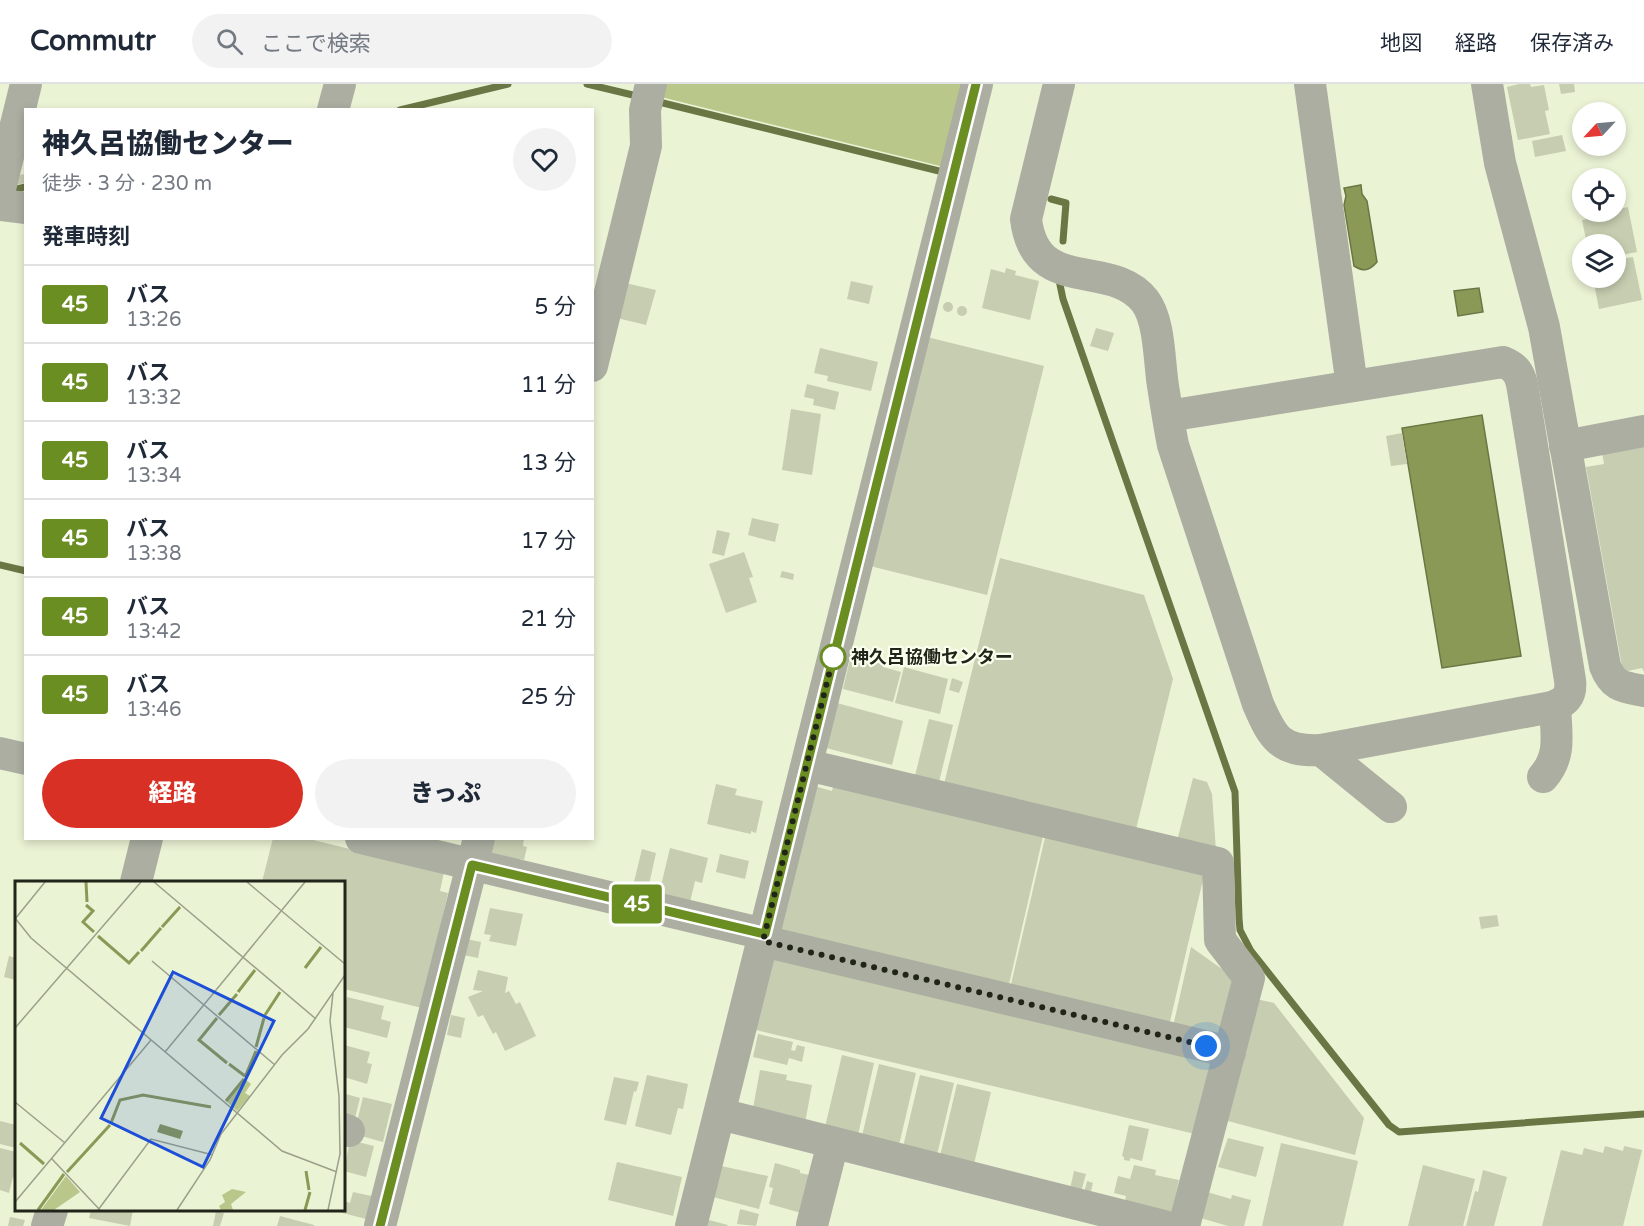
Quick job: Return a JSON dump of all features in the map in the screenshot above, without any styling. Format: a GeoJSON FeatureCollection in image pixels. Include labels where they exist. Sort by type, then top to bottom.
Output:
{"type":"FeatureCollection","features":[{"type":"Feature","properties":{"kind":"street"},"geometry":{"type":"LineString","coordinates":[[0,189],[26,84]]}},
{"type":"Feature","properties":{"kind":"street"},"geometry":{"type":"LineString","coordinates":[[334,108],[340,84]]}},
{"type":"Feature","properties":{"kind":"street"},"geometry":{"type":"LineString","coordinates":[[594,351],[598,320],[646,146],[645,110],[651,84]]}},
{"type":"Feature","properties":{"kind":"street"},"geometry":{"type":"LineString","coordinates":[[692,1226],[976,84]]}},
{"type":"Feature","properties":{"kind":"street"},"geometry":{"type":"LineString","coordinates":[[1059,84],[1026,219],[1028,234],[1034,248],[1044,259],[1057,267],[1126,285],[1146,302],[1152,314],[1168,416],[1176,456],[1271,732],[1292,749],[1321,750],[1555,706],[1568,698],[1571,689],[1570,680],[1520,374],[1513,366],[1503,362],[1168,416]]}},
{"type":"Feature","properties":{"kind":"street"},"geometry":{"type":"LineString","coordinates":[[1310,84],[1352,386]]}},
{"type":"Feature","properties":{"kind":"street"},"geometry":{"type":"LineString","coordinates":[[1487,84],[1500,163],[1544,327],[1605,666],[1613,682],[1644,691]]}},
{"type":"Feature","properties":{"kind":"street"},"geometry":{"type":"LineString","coordinates":[[0,205],[24,208]]}},
{"type":"Feature","properties":{"kind":"street"},"geometry":{"type":"LineString","coordinates":[[1565,446],[1644,431]]}},
{"type":"Feature","properties":{"kind":"street"},"geometry":{"type":"LineString","coordinates":[[1543,777],[1551,768],[1556,756],[1555,706]]}},
{"type":"Feature","properties":{"kind":"street"},"geometry":{"type":"LineString","coordinates":[[1321,750],[1390,807]]}},
{"type":"Feature","properties":{"kind":"street"},"geometry":{"type":"LineString","coordinates":[[0,753],[24,759]]}},
{"type":"Feature","properties":{"kind":"street"},"geometry":{"type":"LineString","coordinates":[[807,765],[1218,863],[1220,940],[1249,978],[1184,1226]]}},
{"type":"Feature","properties":{"kind":"street"},"geometry":{"type":"LineString","coordinates":[[136,881],[146,840]]}},
{"type":"Feature","properties":{"kind":"street"},"geometry":{"type":"LineString","coordinates":[[377,840],[476,852],[764,938],[1230,1052]]}},
{"type":"Feature","properties":{"kind":"street"},"geometry":{"type":"LineString","coordinates":[[380,1226],[476,852]]}},
{"type":"Feature","properties":{"kind":"street"},"geometry":{"type":"LineString","coordinates":[[720,1114],[833,1143],[1076,1215],[1164,1226]]}},
{"type":"Feature","properties":{"kind":"street"},"geometry":{"type":"LineString","coordinates":[[812,1225],[833,1143]]}},
{"type":"Feature","properties":{"kind":"street"},"geometry":{"type":"LineString","coordinates":[[47,1226],[51,1211]]}},
{"type":"Feature","properties":{"kind":"shaded area"},"geometry":{"type":"Polygon","coordinates":[[[660,84],[965,84],[944,167],[657,96],[660,84]]]}},
{"type":"Feature","properties":{"kind":"shaded area"},"geometry":{"type":"Polygon","coordinates":[[[1361,185],[1362,194],[1367,201],[1377,262],[1366,270],[1354,266],[1344,205],[1346,196],[1344,188],[1361,185]]]}},
{"type":"Feature","properties":{"kind":"shaded area"},"geometry":{"type":"Polygon","coordinates":[[[1479,288],[1483,312],[1458,316],[1454,291],[1479,288]]]}},
{"type":"Feature","properties":{"kind":"shaded area"},"geometry":{"type":"Polygon","coordinates":[[[1482,415],[1521,656],[1442,668],[1402,428],[1482,415]]]}},
{"type":"Feature","properties":{"kind":"building"},"geometry":{"type":"Polygon","coordinates":[[[1530,84],[1531,87],[1544,85],[1549,110],[1545,111],[1550,134],[1518,140],[1507,87],[1530,84]]]}},
{"type":"Feature","properties":{"kind":"building"},"geometry":{"type":"Polygon","coordinates":[[[1559,84],[1574,84],[1575,92],[1561,94],[1559,84]]]}},
{"type":"Feature","properties":{"kind":"building"},"geometry":{"type":"Polygon","coordinates":[[[1562,135],[1566,151],[1535,157],[1532,141],[1562,135]]]}},
{"type":"Feature","properties":{"kind":"building"},"geometry":{"type":"Polygon","coordinates":[[[24,174],[24,183],[14,185],[13,176],[24,174]]]}},
{"type":"Feature","properties":{"kind":"building"},"geometry":{"type":"Polygon","coordinates":[[[1626,207],[1628,207],[1637,252],[1626,254],[1626,234],[1585,234],[1582,222],[1626,222],[1626,207]]]}},
{"type":"Feature","properties":{"kind":"building"},"geometry":{"type":"Polygon","coordinates":[[[1633,257],[1642,300],[1599,309],[1595,288],[1626,288],[1626,258],[1633,257]]]}},
{"type":"Feature","properties":{"kind":"building"},"geometry":{"type":"Polygon","coordinates":[[[1006,268],[1016,271],[1015,275],[1039,281],[1030,320],[982,308],[991,269],[1005,273],[1006,268]]]}},
{"type":"Feature","properties":{"kind":"building"},"geometry":{"type":"Polygon","coordinates":[[[851,281],[873,286],[869,304],[847,299],[851,281]]]}},
{"type":"Feature","properties":{"kind":"building"},"geometry":{"type":"Polygon","coordinates":[[[625,283],[656,290],[646,325],[617,318],[625,283]]]}},
{"type":"Feature","properties":{"kind":"building"},"geometry":{"type":"Polygon","coordinates":[[[948,302],[953,307],[948,312],[943,307],[948,302]]]}},
{"type":"Feature","properties":{"kind":"building"},"geometry":{"type":"Polygon","coordinates":[[[962,306],[967,311],[962,316],[957,311],[962,306]]]}},
{"type":"Feature","properties":{"kind":"building"},"geometry":{"type":"Polygon","coordinates":[[[1096,328],[1114,333],[1108,351],[1090,346],[1096,328]]]}},
{"type":"Feature","properties":{"kind":"building"},"geometry":{"type":"Polygon","coordinates":[[[927,337],[1044,366],[987,595],[870,566],[927,337]]]}},
{"type":"Feature","properties":{"kind":"building"},"geometry":{"type":"Polygon","coordinates":[[[820,348],[878,362],[871,391],[827,381],[828,376],[814,373],[820,348]]]}},
{"type":"Feature","properties":{"kind":"building"},"geometry":{"type":"Polygon","coordinates":[[[807,384],[839,392],[835,410],[813,405],[814,399],[804,397],[807,384]]]}},
{"type":"Feature","properties":{"kind":"building"},"geometry":{"type":"Polygon","coordinates":[[[791,409],[821,414],[812,475],[782,470],[791,409]]]}},
{"type":"Feature","properties":{"kind":"building"},"geometry":{"type":"Polygon","coordinates":[[[1402,433],[1407,464],[1391,466],[1386,436],[1402,433]]]}},
{"type":"Feature","properties":{"kind":"building"},"geometry":{"type":"Polygon","coordinates":[[[1644,445],[1644,672],[1642,668],[1623,672],[1586,467],[1604,464],[1602,452],[1644,445]]]}},
{"type":"Feature","properties":{"kind":"building"},"geometry":{"type":"Polygon","coordinates":[[[752,518],[779,524],[775,542],[748,535],[752,518]]]}},
{"type":"Feature","properties":{"kind":"building"},"geometry":{"type":"Polygon","coordinates":[[[717,530],[730,533],[724,556],[712,553],[717,530]]]}},
{"type":"Feature","properties":{"kind":"building"},"geometry":{"type":"Polygon","coordinates":[[[744,552],[753,577],[749,578],[757,602],[726,613],[709,564],[744,552]]]}},
{"type":"Feature","properties":{"kind":"building"},"geometry":{"type":"Polygon","coordinates":[[[1000,558],[1144,595],[1173,679],[1135,833],[944,784],[1000,558]]]}},
{"type":"Feature","properties":{"kind":"building"},"geometry":{"type":"Polygon","coordinates":[[[782,571],[794,574],[793,580],[780,577],[782,571]]]}},
{"type":"Feature","properties":{"kind":"building"},"geometry":{"type":"Polygon","coordinates":[[[850,659],[871,664],[872,662],[884,664],[883,667],[901,672],[893,702],[843,689],[850,659]]]}},
{"type":"Feature","properties":{"kind":"building"},"geometry":{"type":"Polygon","coordinates":[[[904,667],[948,679],[940,714],[895,703],[904,667]]]}},
{"type":"Feature","properties":{"kind":"building"},"geometry":{"type":"Polygon","coordinates":[[[952,678],[963,682],[959,693],[949,690],[952,678]]]}},
{"type":"Feature","properties":{"kind":"building"},"geometry":{"type":"Polygon","coordinates":[[[837,703],[903,721],[892,765],[826,748],[837,703]]]}},
{"type":"Feature","properties":{"kind":"building"},"geometry":{"type":"Polygon","coordinates":[[[929,719],[953,725],[938,786],[914,780],[929,719]]]}},
{"type":"Feature","properties":{"kind":"building"},"geometry":{"type":"Polygon","coordinates":[[[1193,778],[1207,782],[1212,794],[1216,851],[1177,841],[1193,778]]]}},
{"type":"Feature","properties":{"kind":"building"},"geometry":{"type":"Polygon","coordinates":[[[834,783],[1044,832],[1007,993],[778,939],[814,786],[832,791],[834,783]]]}},
{"type":"Feature","properties":{"kind":"building"},"geometry":{"type":"Polygon","coordinates":[[[716,784],[737,789],[735,795],[763,801],[756,833],[751,831],[751,834],[707,824],[716,784]]]}},
{"type":"Feature","properties":{"kind":"building"},"geometry":{"type":"Polygon","coordinates":[[[1046,833],[1205,871],[1168,1030],[1009,993],[1046,833]]]}},
{"type":"Feature","properties":{"kind":"building"},"geometry":{"type":"Polygon","coordinates":[[[272,840],[313,840],[444,872],[440,891],[448,893],[422,1008],[345,989],[345,881],[262,881],[272,840]]]}},
{"type":"Feature","properties":{"kind":"building"},"geometry":{"type":"Polygon","coordinates":[[[493,840],[524,840],[523,846],[527,847],[524,860],[520,859],[519,863],[489,856],[493,840]]]}},
{"type":"Feature","properties":{"kind":"building"},"geometry":{"type":"Polygon","coordinates":[[[670,848],[708,858],[702,883],[695,881],[690,902],[659,894],[670,848]]]}},
{"type":"Feature","properties":{"kind":"building"},"geometry":{"type":"Polygon","coordinates":[[[642,849],[656,853],[648,889],[633,886],[642,849]]]}},
{"type":"Feature","properties":{"kind":"building"},"geometry":{"type":"Polygon","coordinates":[[[720,854],[749,861],[745,879],[716,872],[720,854]]]}},
{"type":"Feature","properties":{"kind":"building"},"geometry":{"type":"Polygon","coordinates":[[[490,908],[523,914],[516,946],[489,941],[491,935],[484,934],[490,908]]]}},
{"type":"Feature","properties":{"kind":"building"},"geometry":{"type":"Polygon","coordinates":[[[1497,915],[1499,926],[1481,929],[1479,917],[1497,915]]]}},
{"type":"Feature","properties":{"kind":"building"},"geometry":{"type":"Polygon","coordinates":[[[466,939],[481,942],[478,958],[463,955],[466,939]]]}},
{"type":"Feature","properties":{"kind":"building"},"geometry":{"type":"Polygon","coordinates":[[[1191,947],[1236,979],[1221,1043],[1172,1031],[1191,947]]]}},
{"type":"Feature","properties":{"kind":"building"},"geometry":{"type":"Polygon","coordinates":[[[774,951],[1213,1055],[1195,1134],[756,1030],[774,951]]]}},
{"type":"Feature","properties":{"kind":"building"},"geometry":{"type":"Polygon","coordinates":[[[9,956],[15,958],[15,980],[4,977],[9,956]]]}},
{"type":"Feature","properties":{"kind":"building"},"geometry":{"type":"Polygon","coordinates":[[[478,970],[508,977],[505,993],[509,991],[516,1004],[520,1002],[536,1036],[505,1051],[496,1032],[493,1034],[483,1015],[478,1017],[468,997],[483,991],[473,990],[478,970]]]}},
{"type":"Feature","properties":{"kind":"building"},"geometry":{"type":"Polygon","coordinates":[[[347,997],[384,1006],[381,1019],[391,1022],[387,1038],[345,1027],[347,997]]]}},
{"type":"Feature","properties":{"kind":"building"},"geometry":{"type":"Polygon","coordinates":[[[1256,999],[1274,1003],[1364,1118],[1355,1155],[1224,1120],[1256,999]]]}},
{"type":"Feature","properties":{"kind":"building"},"geometry":{"type":"Polygon","coordinates":[[[451,1015],[465,1018],[461,1038],[447,1035],[451,1015]]]}},
{"type":"Feature","properties":{"kind":"building"},"geometry":{"type":"Polygon","coordinates":[[[758,1034],[793,1042],[791,1050],[795,1051],[797,1045],[805,1047],[802,1062],[789,1058],[787,1065],[753,1057],[758,1034]]]}},
{"type":"Feature","properties":{"kind":"building"},"geometry":{"type":"Polygon","coordinates":[[[345,1045],[370,1052],[367,1063],[372,1064],[367,1084],[345,1077],[345,1045]]]}},
{"type":"Feature","properties":{"kind":"building"},"geometry":{"type":"Polygon","coordinates":[[[842,1055],[874,1063],[858,1135],[825,1127],[842,1055]]]}},
{"type":"Feature","properties":{"kind":"building"},"geometry":{"type":"Polygon","coordinates":[[[879,1064],[916,1073],[899,1145],[862,1136],[879,1064]]]}},
{"type":"Feature","properties":{"kind":"building"},"geometry":{"type":"Polygon","coordinates":[[[760,1070],[787,1075],[786,1080],[812,1085],[805,1123],[789,1119],[789,1115],[753,1108],[760,1070]]]}},
{"type":"Feature","properties":{"kind":"building"},"geometry":{"type":"Polygon","coordinates":[[[647,1075],[688,1084],[683,1109],[678,1108],[671,1135],[635,1126],[647,1075]]]}},
{"type":"Feature","properties":{"kind":"building"},"geometry":{"type":"Polygon","coordinates":[[[920,1075],[954,1083],[937,1155],[903,1147],[920,1075]]]}},
{"type":"Feature","properties":{"kind":"building"},"geometry":{"type":"Polygon","coordinates":[[[614,1077],[639,1082],[636,1092],[634,1091],[626,1125],[604,1120],[614,1077]]]}},
{"type":"Feature","properties":{"kind":"building"},"geometry":{"type":"Polygon","coordinates":[[[957,1084],[991,1092],[974,1164],[940,1156],[957,1084]]]}},
{"type":"Feature","properties":{"kind":"building"},"geometry":{"type":"Polygon","coordinates":[[[345,1092],[346,1094],[360,1098],[353,1126],[345,1123],[345,1092]]]}},
{"type":"Feature","properties":{"kind":"building"},"geometry":{"type":"Polygon","coordinates":[[[363,1097],[392,1104],[383,1142],[354,1134],[363,1097]]]}},
{"type":"Feature","properties":{"kind":"building"},"geometry":{"type":"Polygon","coordinates":[[[0,1121],[15,1125],[15,1148],[0,1144],[0,1121]]]}},
{"type":"Feature","properties":{"kind":"building"},"geometry":{"type":"Polygon","coordinates":[[[1129,1125],[1149,1129],[1142,1161],[1130,1158],[1130,1161],[1124,1160],[1122,1156],[1129,1125]]]}},
{"type":"Feature","properties":{"kind":"building"},"geometry":{"type":"Polygon","coordinates":[[[1228,1138],[1264,1147],[1256,1177],[1218,1167],[1228,1138]]]}},
{"type":"Feature","properties":{"kind":"building"},"geometry":{"type":"Polygon","coordinates":[[[350,1140],[374,1146],[366,1177],[345,1171],[350,1140]]]}},
{"type":"Feature","properties":{"kind":"building"},"geometry":{"type":"Polygon","coordinates":[[[1281,1143],[1358,1161],[1343,1226],[1262,1226],[1281,1143]]]}},
{"type":"Feature","properties":{"kind":"building"},"geometry":{"type":"Polygon","coordinates":[[[1605,1146],[1623,1151],[1624,1146],[1642,1150],[1623,1226],[1542,1226],[1561,1150],[1582,1155],[1584,1148],[1603,1153],[1605,1146]]]}},
{"type":"Feature","properties":{"kind":"building"},"geometry":{"type":"Polygon","coordinates":[[[0,1148],[15,1152],[15,1178],[13,1177],[9,1193],[0,1190],[0,1148]]]}},
{"type":"Feature","properties":{"kind":"building"},"geometry":{"type":"Polygon","coordinates":[[[617,1162],[682,1177],[673,1216],[608,1200],[617,1162]]]}},
{"type":"Feature","properties":{"kind":"building"},"geometry":{"type":"Polygon","coordinates":[[[775,1163],[814,1176],[805,1214],[769,1204],[773,1188],[769,1187],[775,1163]]]}},
{"type":"Feature","properties":{"kind":"building"},"geometry":{"type":"Polygon","coordinates":[[[1134,1165],[1156,1170],[1155,1175],[1179,1180],[1171,1216],[1125,1201],[1126,1196],[1114,1193],[1118,1176],[1130,1179],[1134,1165]]]}},
{"type":"Feature","properties":{"kind":"building"},"geometry":{"type":"Polygon","coordinates":[[[1423,1165],[1475,1179],[1463,1226],[1408,1226],[1423,1165]]]}},
{"type":"Feature","properties":{"kind":"building"},"geometry":{"type":"Polygon","coordinates":[[[721,1166],[768,1176],[759,1209],[713,1197],[721,1166]]]}},
{"type":"Feature","properties":{"kind":"building"},"geometry":{"type":"Polygon","coordinates":[[[1483,1170],[1507,1177],[1494,1226],[1466,1226],[1475,1191],[1478,1192],[1483,1170]]]}},
{"type":"Feature","properties":{"kind":"building"},"geometry":{"type":"Polygon","coordinates":[[[1074,1171],[1086,1174],[1081,1192],[1070,1189],[1074,1171]]]}},
{"type":"Feature","properties":{"kind":"building"},"geometry":{"type":"Polygon","coordinates":[[[1087,1181],[1093,1183],[1090,1195],[1084,1193],[1087,1181]]]}},
{"type":"Feature","properties":{"kind":"building"},"geometry":{"type":"Polygon","coordinates":[[[1204,1191],[1231,1199],[1232,1195],[1251,1200],[1244,1226],[1228,1226],[1197,1217],[1204,1191]]]}},
{"type":"Feature","properties":{"kind":"building"},"geometry":{"type":"Polygon","coordinates":[[[353,1192],[376,1197],[370,1220],[335,1211],[345,1211],[345,1201],[350,1203],[353,1192]]]}},
{"type":"Feature","properties":{"kind":"building"},"geometry":{"type":"Polygon","coordinates":[[[740,1209],[759,1214],[756,1226],[737,1224],[740,1209]]]}},
{"type":"Feature","properties":{"kind":"building"},"geometry":{"type":"Polygon","coordinates":[[[91,1211],[133,1211],[130,1226],[89,1218],[91,1211]]]}},
{"type":"Feature","properties":{"kind":"building"},"geometry":{"type":"Polygon","coordinates":[[[216,1211],[224,1213],[220,1226],[213,1226],[216,1211]]]}},
{"type":"Feature","properties":{"kind":"building"},"geometry":{"type":"Polygon","coordinates":[[[280,1216],[314,1225],[314,1226],[277,1226],[280,1216]]]}},
{"type":"Feature","properties":{"kind":"building"},"geometry":{"type":"Polygon","coordinates":[[[10,1217],[25,1220],[23,1226],[8,1226],[10,1217]]]}},
{"type":"Feature","properties":{"kind":"building"},"geometry":{"type":"Polygon","coordinates":[[[705,1219],[728,1225],[703,1226],[705,1219]]]}},
{"type":"Feature","properties":{"kind":"waterway"},"geometry":{"type":"LineString","coordinates":[[408,108],[508,84]]}},
{"type":"Feature","properties":{"kind":"waterway"},"geometry":{"type":"LineString","coordinates":[[587,84],[637,96]]}},
{"type":"Feature","properties":{"kind":"waterway"},"geometry":{"type":"LineString","coordinates":[[659,102],[939,171]]}},
{"type":"Feature","properties":{"kind":"waterway"},"geometry":{"type":"LineString","coordinates":[[11,190],[24,187]]}},
{"type":"Feature","properties":{"kind":"waterway"},"geometry":{"type":"LineString","coordinates":[[1051,199],[1066,203],[1063,241]]}},
{"type":"Feature","properties":{"kind":"waterway"},"geometry":{"type":"LineString","coordinates":[[1059,280],[1063,299],[1235,792],[1240,930],[1251,951],[1389,1125],[1399,1132],[1644,1114]]}},
{"type":"Feature","properties":{"kind":"waterway"},"geometry":{"type":"LineString","coordinates":[[0,565],[24,571]]}},
{"type":"Feature","properties":{"kind":"bus line","name":"45"},"geometry":{"type":"LineString","coordinates":[[380,1226],[472,865],[765,934],[976,84]]}},
{"type":"Feature","properties":{"kind":"place","name":"神久呂協働センター"},"geometry":{"type":"Point","coordinates":[833,657]}},
{"type":"Feature","properties":{"kind":"route"},"geometry":{"type":"LineString","coordinates":[[833,657],[835,650],[763,941],[1206,1046]]}}]}
